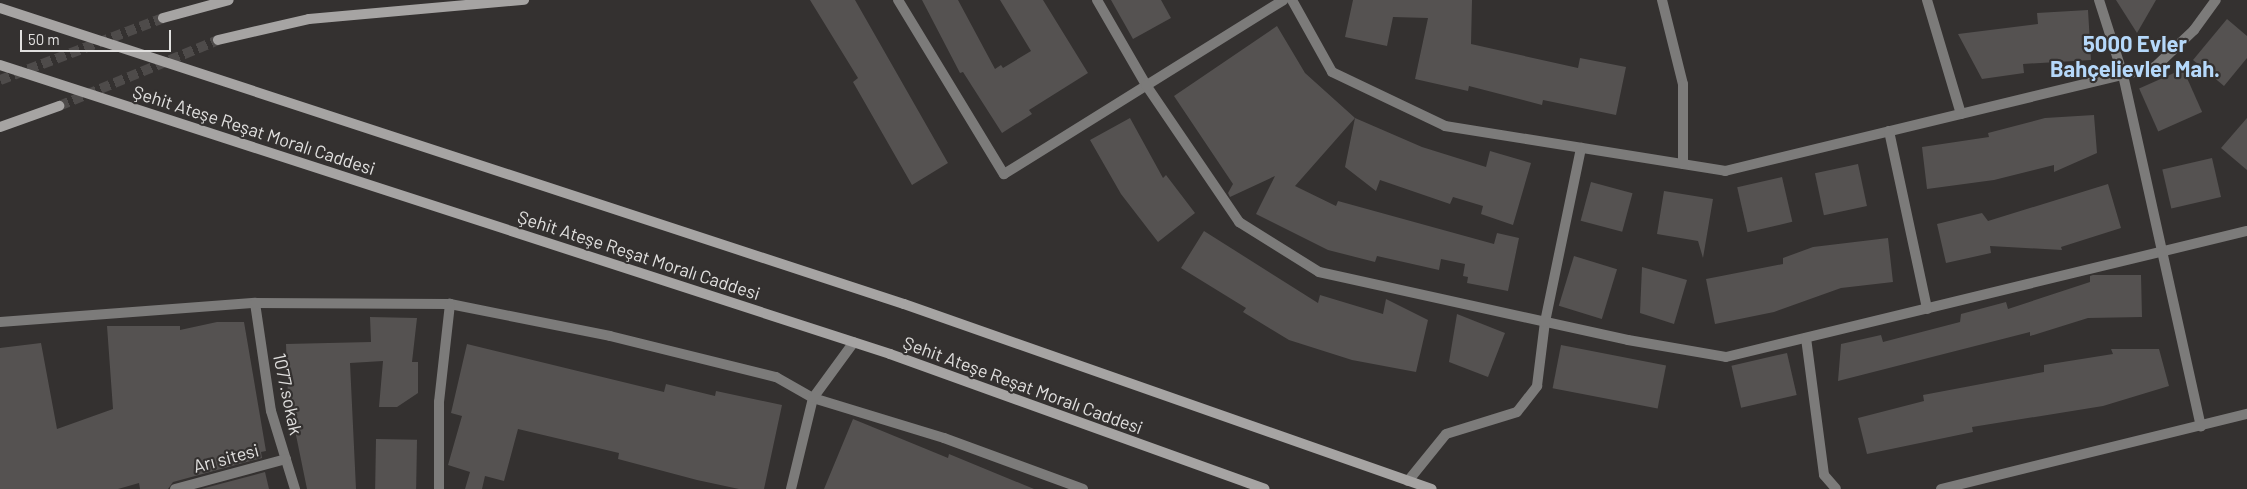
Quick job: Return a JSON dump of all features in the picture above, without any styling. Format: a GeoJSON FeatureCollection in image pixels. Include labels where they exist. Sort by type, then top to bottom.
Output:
{"type":"FeatureCollection","features":[{"type":"Feature","properties":{"kind":"main road"},"geometry":{"type":"LineString","coordinates":[[163,18],[229,0]]}},
{"type":"Feature","properties":{"kind":"main road"},"geometry":{"type":"LineString","coordinates":[[218,40],[309,19],[481,2],[524,0]]}},
{"type":"Feature","properties":{"kind":"main road"},"geometry":{"type":"LineString","coordinates":[[0,8],[904,304],[1432,489]]}},
{"type":"Feature","properties":{"kind":"main road","name":"Şehit Ateşe Reşat Moralı Caddesi"},"geometry":{"type":"LineString","coordinates":[[0,65],[854,342],[1264,489]]}},
{"type":"Feature","properties":{"kind":"main road"},"geometry":{"type":"LineString","coordinates":[[0,127],[59,106]]}},
{"type":"Feature","properties":{"kind":"street"},"geometry":{"type":"LineString","coordinates":[[898,0],[1004,174],[1283,0]]}},
{"type":"Feature","properties":{"kind":"street"},"geometry":{"type":"LineString","coordinates":[[1097,0],[1146,85],[1239,222],[1319,272],[1545,322],[1726,357],[2247,231]]}},
{"type":"Feature","properties":{"kind":"street"},"geometry":{"type":"LineString","coordinates":[[1292,0],[1332,72],[1445,126],[1725,171],[2155,67],[2194,30],[2216,0]]}},
{"type":"Feature","properties":{"kind":"street"},"geometry":{"type":"LineString","coordinates":[[1662,0],[1683,84],[1683,164]]}},
{"type":"Feature","properties":{"kind":"street"},"geometry":{"type":"LineString","coordinates":[[1927,0],[1961,114]]}},
{"type":"Feature","properties":{"kind":"street"},"geometry":{"type":"LineString","coordinates":[[2098,0],[2122,75],[2201,426]]}},
{"type":"Feature","properties":{"kind":"street"},"geometry":{"type":"LineString","coordinates":[[1889,131],[1927,309]]}},
{"type":"Feature","properties":{"kind":"street"},"geometry":{"type":"LineString","coordinates":[[1408,481],[1446,434],[1517,412],[1537,386],[1545,322],[1581,148]]}},
{"type":"Feature","properties":{"kind":"street"},"geometry":{"type":"LineString","coordinates":[[0,322],[255,303],[450,304],[610,336],[776,377],[813,398],[944,438],[1084,489]]}},
{"type":"Feature","properties":{"kind":"street","name":"1077.sokak"},"geometry":{"type":"LineString","coordinates":[[255,303],[271,411],[295,489]]}},
{"type":"Feature","properties":{"kind":"street"},"geometry":{"type":"LineString","coordinates":[[440,489],[439,402],[450,304]]}},
{"type":"Feature","properties":{"kind":"street"},"geometry":{"type":"LineString","coordinates":[[1806,338],[1824,475],[1836,489]]}},
{"type":"Feature","properties":{"kind":"street"},"geometry":{"type":"LineString","coordinates":[[790,489],[813,398],[854,342]]}},
{"type":"Feature","properties":{"kind":"street"},"geometry":{"type":"LineString","coordinates":[[1941,489],[2247,414]]}},
{"type":"Feature","properties":{"kind":"street","name":"Arı sitesi"},"geometry":{"type":"LineString","coordinates":[[174,489],[286,459]]}},
{"type":"Feature","properties":{"kind":"building"},"geometry":{"type":"Polygon","coordinates":[[[810,0],[855,0],[948,163],[912,185],[853,82],[858,78],[810,0]]]}},
{"type":"Feature","properties":{"kind":"building"},"geometry":{"type":"Polygon","coordinates":[[[922,0],[958,0],[995,69],[1001,65],[1003,68],[1031,51],[1000,0],[1043,0],[1088,73],[1029,110],[1032,114],[1002,133],[963,72],[960,73],[922,0]]]}},
{"type":"Feature","properties":{"kind":"building"},"geometry":{"type":"Polygon","coordinates":[[[1111,0],[1161,0],[1171,18],[1133,39],[1111,0]]]}},
{"type":"Feature","properties":{"kind":"building"},"geometry":{"type":"Polygon","coordinates":[[[1353,0],[1472,0],[1471,44],[1578,68],[1580,58],[1626,67],[1616,115],[1543,100],[1542,105],[1469,86],[1468,91],[1415,79],[1428,18],[1393,17],[1387,46],[1345,37],[1353,0]]]}},
{"type":"Feature","properties":{"kind":"building"},"geometry":{"type":"Polygon","coordinates":[[[2116,0],[2156,0],[2137,33],[2116,0]]]}},
{"type":"Feature","properties":{"kind":"building"},"geometry":{"type":"Polygon","coordinates":[[[2088,10],[2091,60],[2023,64],[2024,73],[1982,79],[1958,34],[2038,24],[2037,13],[2088,10]]]}},
{"type":"Feature","properties":{"kind":"building"},"geometry":{"type":"Polygon","coordinates":[[[2227,19],[2247,36],[2247,58],[2224,86],[2193,60],[2227,19]]]}},
{"type":"Feature","properties":{"kind":"building"},"geometry":{"type":"Polygon","coordinates":[[[1277,26],[1305,73],[1355,118],[1295,186],[1336,206],[1338,201],[1494,244],[1497,233],[1519,238],[1508,291],[1467,283],[1468,277],[1463,276],[1465,264],[1441,259],[1439,270],[1377,256],[1375,262],[1328,250],[1256,214],[1275,176],[1230,197],[1228,193],[1233,184],[1174,96],[1277,26]]]}},
{"type":"Feature","properties":{"kind":"building"},"geometry":{"type":"Polygon","coordinates":[[[2183,69],[2202,112],[2158,131],[2139,89],[2183,69]]]}},
{"type":"Feature","properties":{"kind":"building"},"geometry":{"type":"Polygon","coordinates":[[[2094,115],[2097,153],[2054,172],[2054,165],[1994,180],[1927,189],[1922,147],[1989,137],[1988,133],[2045,118],[2094,115]]]}},
{"type":"Feature","properties":{"kind":"building"},"geometry":{"type":"Polygon","coordinates":[[[1130,118],[1163,178],[1166,175],[1195,213],[1158,242],[1121,194],[1090,140],[1130,118]]]}},
{"type":"Feature","properties":{"kind":"building"},"geometry":{"type":"Polygon","coordinates":[[[1355,118],[1422,147],[1486,167],[1490,151],[1531,163],[1513,225],[1481,214],[1483,206],[1453,197],[1450,204],[1380,180],[1376,191],[1345,167],[1355,118]]]}},
{"type":"Feature","properties":{"kind":"building"},"geometry":{"type":"Polygon","coordinates":[[[2247,118],[2247,170],[2221,148],[2247,118]]]}},
{"type":"Feature","properties":{"kind":"building"},"geometry":{"type":"Polygon","coordinates":[[[2212,158],[2221,197],[2171,208],[2162,169],[2212,158]]]}},
{"type":"Feature","properties":{"kind":"building"},"geometry":{"type":"Polygon","coordinates":[[[1858,164],[1867,206],[1824,215],[1815,173],[1858,164]]]}},
{"type":"Feature","properties":{"kind":"building"},"geometry":{"type":"Polygon","coordinates":[[[1782,177],[1792,222],[1748,232],[1737,187],[1782,177]]]}},
{"type":"Feature","properties":{"kind":"building"},"geometry":{"type":"Polygon","coordinates":[[[1591,182],[1633,193],[1622,232],[1581,221],[1591,182]]]}},
{"type":"Feature","properties":{"kind":"building"},"geometry":{"type":"Polygon","coordinates":[[[2108,184],[2121,228],[2061,247],[2062,250],[1990,246],[1991,253],[1946,263],[1937,224],[1982,213],[1988,221],[2108,184]]]}},
{"type":"Feature","properties":{"kind":"building"},"geometry":{"type":"Polygon","coordinates":[[[1664,191],[1713,199],[1703,258],[1698,241],[1657,234],[1664,191]]]}},
{"type":"Feature","properties":{"kind":"building"},"geometry":{"type":"Polygon","coordinates":[[[1204,231],[1318,303],[1320,295],[1383,314],[1386,299],[1428,320],[1416,372],[1352,360],[1289,340],[1243,312],[1246,308],[1181,268],[1204,231]]]}},
{"type":"Feature","properties":{"kind":"building"},"geometry":{"type":"Polygon","coordinates":[[[1888,238],[1893,282],[1841,288],[1774,312],[1715,324],[1706,279],[1783,264],[1783,258],[1813,247],[1888,238]]]}},
{"type":"Feature","properties":{"kind":"building"},"geometry":{"type":"Polygon","coordinates":[[[1574,256],[1617,269],[1602,319],[1559,306],[1574,256]]]}},
{"type":"Feature","properties":{"kind":"building"},"geometry":{"type":"Polygon","coordinates":[[[1642,267],[1687,280],[1674,324],[1640,313],[1642,267]]]}},
{"type":"Feature","properties":{"kind":"building"},"geometry":{"type":"Polygon","coordinates":[[[2141,275],[2142,317],[2088,318],[2030,336],[2030,332],[1838,381],[1841,344],[1881,335],[1883,342],[1960,322],[1961,314],[2006,302],[2008,309],[2090,282],[2090,276],[2141,275]]]}},
{"type":"Feature","properties":{"kind":"building"},"geometry":{"type":"Polygon","coordinates":[[[1457,314],[1505,333],[1488,377],[1449,362],[1457,314]]]}},
{"type":"Feature","properties":{"kind":"building"},"geometry":{"type":"Polygon","coordinates":[[[370,317],[417,318],[412,362],[418,362],[418,393],[397,407],[379,407],[383,361],[350,363],[356,489],[307,489],[288,396],[286,344],[371,342],[370,317]]]}},
{"type":"Feature","properties":{"kind":"building"},"geometry":{"type":"Polygon","coordinates":[[[217,322],[244,322],[266,451],[261,452],[262,458],[173,482],[168,489],[140,489],[139,483],[118,489],[0,489],[0,348],[41,343],[57,429],[113,409],[107,326],[180,326],[180,330],[217,322]]]}},
{"type":"Feature","properties":{"kind":"building"},"geometry":{"type":"Polygon","coordinates":[[[467,344],[664,392],[666,384],[715,396],[716,391],[782,405],[764,489],[739,489],[697,480],[618,459],[619,453],[518,429],[504,481],[485,476],[482,489],[465,489],[470,472],[448,465],[462,416],[451,413],[467,344]]]}},
{"type":"Feature","properties":{"kind":"building"},"geometry":{"type":"Polygon","coordinates":[[[1561,345],[1666,365],[1658,409],[1553,388],[1561,345]]]}},
{"type":"Feature","properties":{"kind":"building"},"geometry":{"type":"Polygon","coordinates":[[[2111,349],[2159,349],[2169,386],[2103,406],[1972,427],[1973,432],[1867,454],[1858,418],[1924,401],[1923,395],[2044,372],[2044,365],[2113,354],[2111,349]]]}},
{"type":"Feature","properties":{"kind":"building"},"geometry":{"type":"Polygon","coordinates":[[[1787,353],[1797,395],[1741,408],[1731,366],[1787,353]]]}},
{"type":"Feature","properties":{"kind":"building"},"geometry":{"type":"Polygon","coordinates":[[[853,419],[948,458],[949,454],[1034,489],[824,489],[853,419]]]}},
{"type":"Feature","properties":{"kind":"building"},"geometry":{"type":"Polygon","coordinates":[[[376,439],[417,440],[416,489],[375,489],[376,439]]]}},
{"type":"Feature","properties":{"kind":"building"},"geometry":{"type":"Polygon","coordinates":[[[265,472],[269,489],[201,489],[265,472]]]}},
{"type":"Feature","properties":{"kind":"tunnel"},"geometry":{"type":"LineString","coordinates":[[0,80],[163,18]]}},
{"type":"Feature","properties":{"kind":"tunnel"},"geometry":{"type":"LineString","coordinates":[[59,106],[218,40]]}},
{"type":"Feature","properties":{"kind":"district","name":"5000 Evler Bahçelievler Mah."},"geometry":{"type":"Point","coordinates":[2135,56]}}]}
